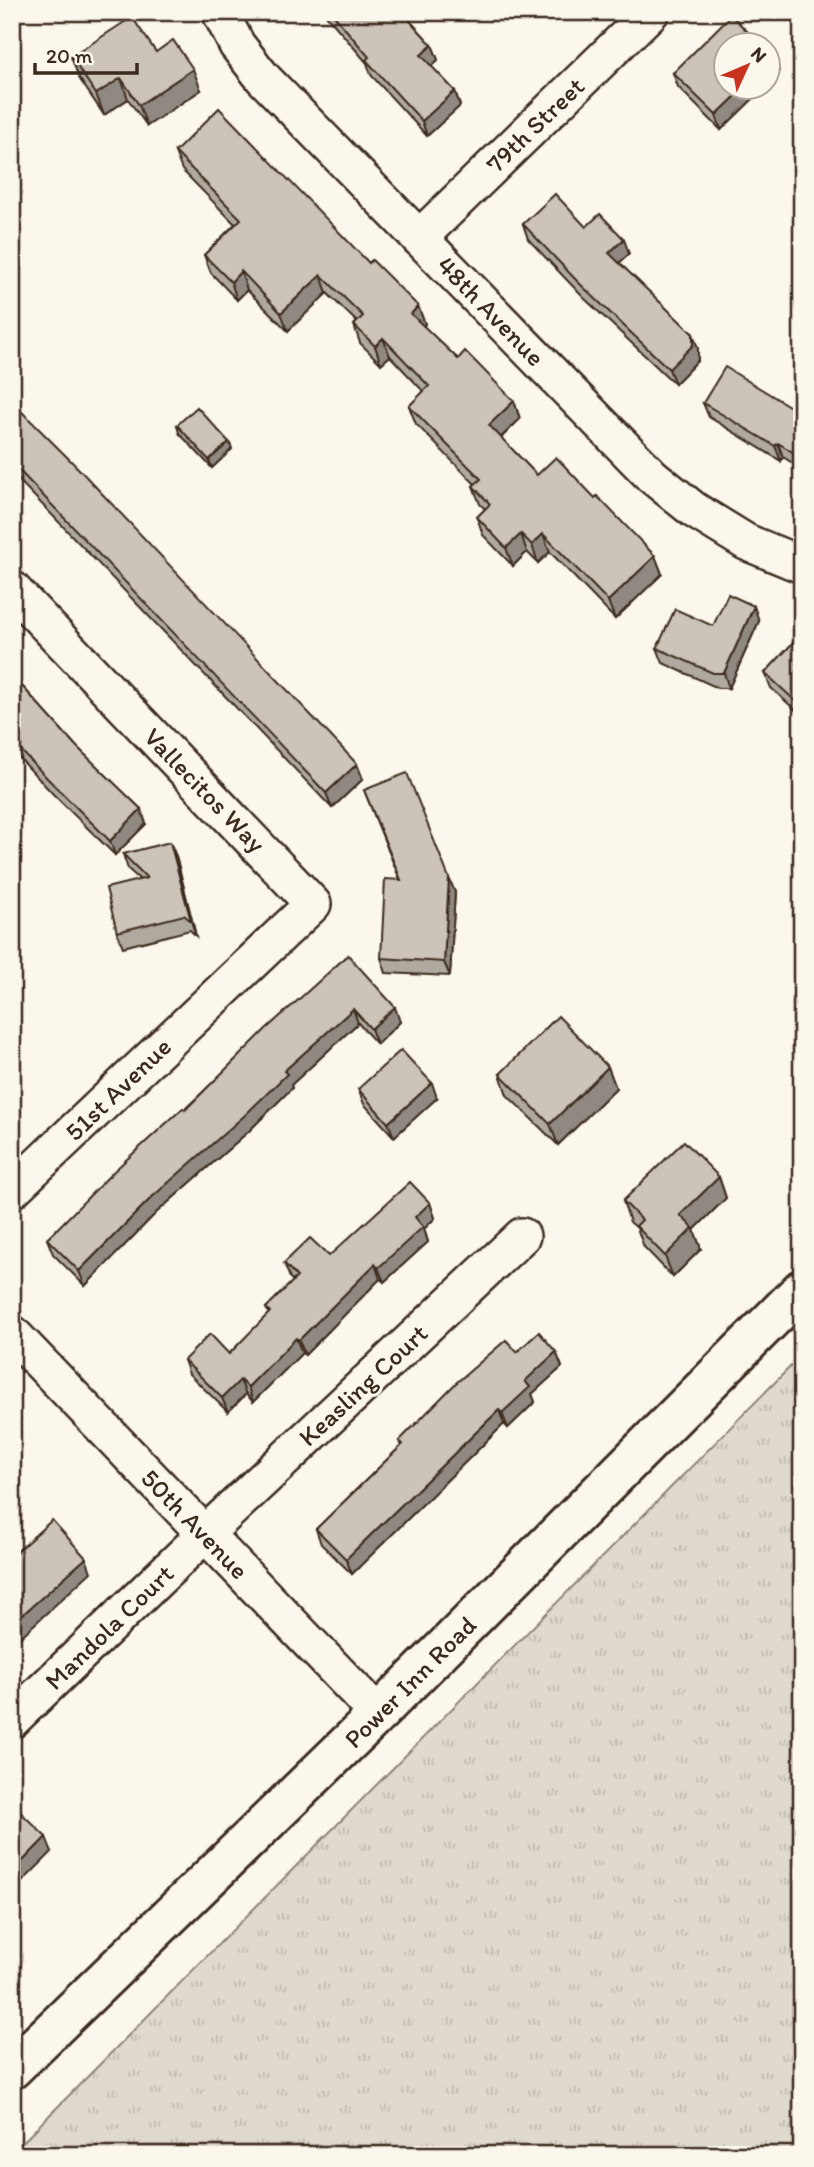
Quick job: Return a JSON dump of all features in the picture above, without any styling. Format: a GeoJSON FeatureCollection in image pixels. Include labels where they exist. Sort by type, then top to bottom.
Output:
{"type":"FeatureCollection","features":[{"type":"Feature","properties":{"kind":"main road","name":"Power Inn Road"},"geometry":{"type":"LineString","coordinates":[[12,2069],[378,1714],[802,1289]]}},
{"type":"Feature","properties":{"kind":"street","name":"48th Avenue"},"geometry":{"type":"LineString","coordinates":[[220,12],[237,45],[263,78],[652,476],[694,510],[746,541],[802,565]]}},
{"type":"Feature","properties":{"kind":"street","name":"79th Street"},"geometry":{"type":"LineString","coordinates":[[419,238],[651,12]]}},
{"type":"Feature","properties":{"kind":"street","name":"Vallecitos Way"},"geometry":{"type":"LineString","coordinates":[[12,589],[313,904],[225,988]]}},
{"type":"Feature","properties":{"kind":"street","name":"51st Avenue"},"geometry":{"type":"LineString","coordinates":[[12,1190],[225,988]]}},
{"type":"Feature","properties":{"kind":"street","name":"Keasling Court"},"geometry":{"type":"LineString","coordinates":[[205,1534],[522,1236]]}},
{"type":"Feature","properties":{"kind":"street","name":"50th Avenue"},"geometry":{"type":"LineString","coordinates":[[12,1333],[378,1714]]}},
{"type":"Feature","properties":{"kind":"street","name":"Mandola Court"},"geometry":{"type":"LineString","coordinates":[[12,1720],[205,1534]]}},
{"type":"Feature","properties":{"kind":"green space"},"geometry":{"type":"Polygon","coordinates":[[[802,1355],[802,2155],[12,2155],[12,2153],[802,1355]]]}},
{"type":"Feature","properties":{"kind":"building"},"geometry":{"type":"Polygon","coordinates":[[[331,12],[402,12],[432,45],[421,55],[455,91],[422,121],[366,60],[369,57],[331,12]]]}},
{"type":"Feature","properties":{"kind":"building"},"geometry":{"type":"Polygon","coordinates":[[[731,15],[748,32],[714,32],[731,15]]]}},
{"type":"Feature","properties":{"kind":"building"},"geometry":{"type":"Polygon","coordinates":[[[132,17],[156,52],[173,40],[193,69],[139,105],[121,78],[96,94],[71,57],[132,17]]]}},
{"type":"Feature","properties":{"kind":"building"},"geometry":{"type":"Polygon","coordinates":[[[712,34],[712,102],[729,102],[716,115],[673,73],[712,34]]]}},
{"type":"Feature","properties":{"kind":"building"},"geometry":{"type":"Polygon","coordinates":[[[219,108],[369,263],[372,260],[418,306],[411,314],[458,359],[465,351],[514,401],[489,425],[537,475],[556,457],[655,556],[608,601],[543,534],[532,545],[521,534],[506,548],[477,517],[490,504],[473,486],[481,479],[409,406],[429,386],[383,338],[375,346],[354,325],[363,316],[321,275],[281,313],[241,271],[231,282],[204,255],[241,219],[175,152],[219,108]]]}},
{"type":"Feature","properties":{"kind":"building"},"geometry":{"type":"Polygon","coordinates":[[[555,194],[586,227],[600,214],[624,239],[609,253],[693,334],[693,345],[669,369],[578,282],[523,224],[555,194]]]}},
{"type":"Feature","properties":{"kind":"building"},"geometry":{"type":"Polygon","coordinates":[[[725,367],[802,414],[802,458],[778,443],[775,446],[703,403],[725,367]]]}},
{"type":"Feature","properties":{"kind":"building"},"geometry":{"type":"Polygon","coordinates":[[[12,402],[76,466],[357,764],[326,793],[12,463],[12,402]]]}},
{"type":"Feature","properties":{"kind":"building"},"geometry":{"type":"Polygon","coordinates":[[[197,407],[229,442],[209,460],[177,425],[197,407]]]}},
{"type":"Feature","properties":{"kind":"building"},"geometry":{"type":"Polygon","coordinates":[[[728,594],[754,606],[724,673],[713,673],[657,648],[675,609],[713,626],[728,594]]]}},
{"type":"Feature","properties":{"kind":"building"},"geometry":{"type":"Polygon","coordinates":[[[802,633],[802,707],[765,673],[802,633]]]}},
{"type":"Feature","properties":{"kind":"building"},"geometry":{"type":"Polygon","coordinates":[[[12,675],[77,747],[141,809],[110,841],[12,741],[12,675]]]}},
{"type":"Feature","properties":{"kind":"building"},"geometry":{"type":"Polygon","coordinates":[[[407,773],[449,878],[444,962],[381,958],[385,879],[401,880],[364,790],[407,773]]]}},
{"type":"Feature","properties":{"kind":"building"},"geometry":{"type":"Polygon","coordinates":[[[170,842],[191,921],[184,915],[117,932],[106,888],[147,878],[123,854],[170,842]]]}},
{"type":"Feature","properties":{"kind":"building"},"geometry":{"type":"Polygon","coordinates":[[[348,955],[395,1007],[371,1029],[353,1009],[284,1071],[287,1074],[244,1116],[151,1198],[79,1271],[47,1239],[114,1171],[183,1108],[185,1110],[266,1029],[348,955]]]}},
{"type":"Feature","properties":{"kind":"building"},"geometry":{"type":"Polygon","coordinates":[[[558,1016],[608,1067],[550,1124],[500,1074],[558,1016]]]}},
{"type":"Feature","properties":{"kind":"building"},"geometry":{"type":"Polygon","coordinates":[[[401,1050],[432,1083],[388,1123],[358,1089],[401,1050]]]}},
{"type":"Feature","properties":{"kind":"building"},"geometry":{"type":"Polygon","coordinates":[[[684,1141],[719,1177],[680,1215],[693,1228],[665,1256],[636,1226],[642,1220],[623,1201],[684,1141]]]}},
{"type":"Feature","properties":{"kind":"building"},"geometry":{"type":"Polygon","coordinates":[[[410,1182],[430,1203],[415,1217],[423,1227],[378,1268],[375,1264],[248,1387],[240,1380],[222,1398],[184,1360],[210,1334],[229,1354],[270,1312],[266,1308],[297,1277],[284,1263],[310,1238],[329,1256],[410,1182]]]}},
{"type":"Feature","properties":{"kind":"building"},"geometry":{"type":"Polygon","coordinates":[[[539,1332],[556,1352],[525,1381],[530,1387],[502,1413],[499,1410],[346,1559],[316,1529],[403,1444],[399,1441],[456,1383],[506,1340],[517,1352],[539,1332]]]}},
{"type":"Feature","properties":{"kind":"building"},"geometry":{"type":"Polygon","coordinates":[[[52,1520],[86,1558],[12,1624],[12,1556],[52,1520]]]}},
{"type":"Feature","properties":{"kind":"building"},"geometry":{"type":"Polygon","coordinates":[[[12,1806],[46,1837],[12,1872],[12,1806]]]}}]}
